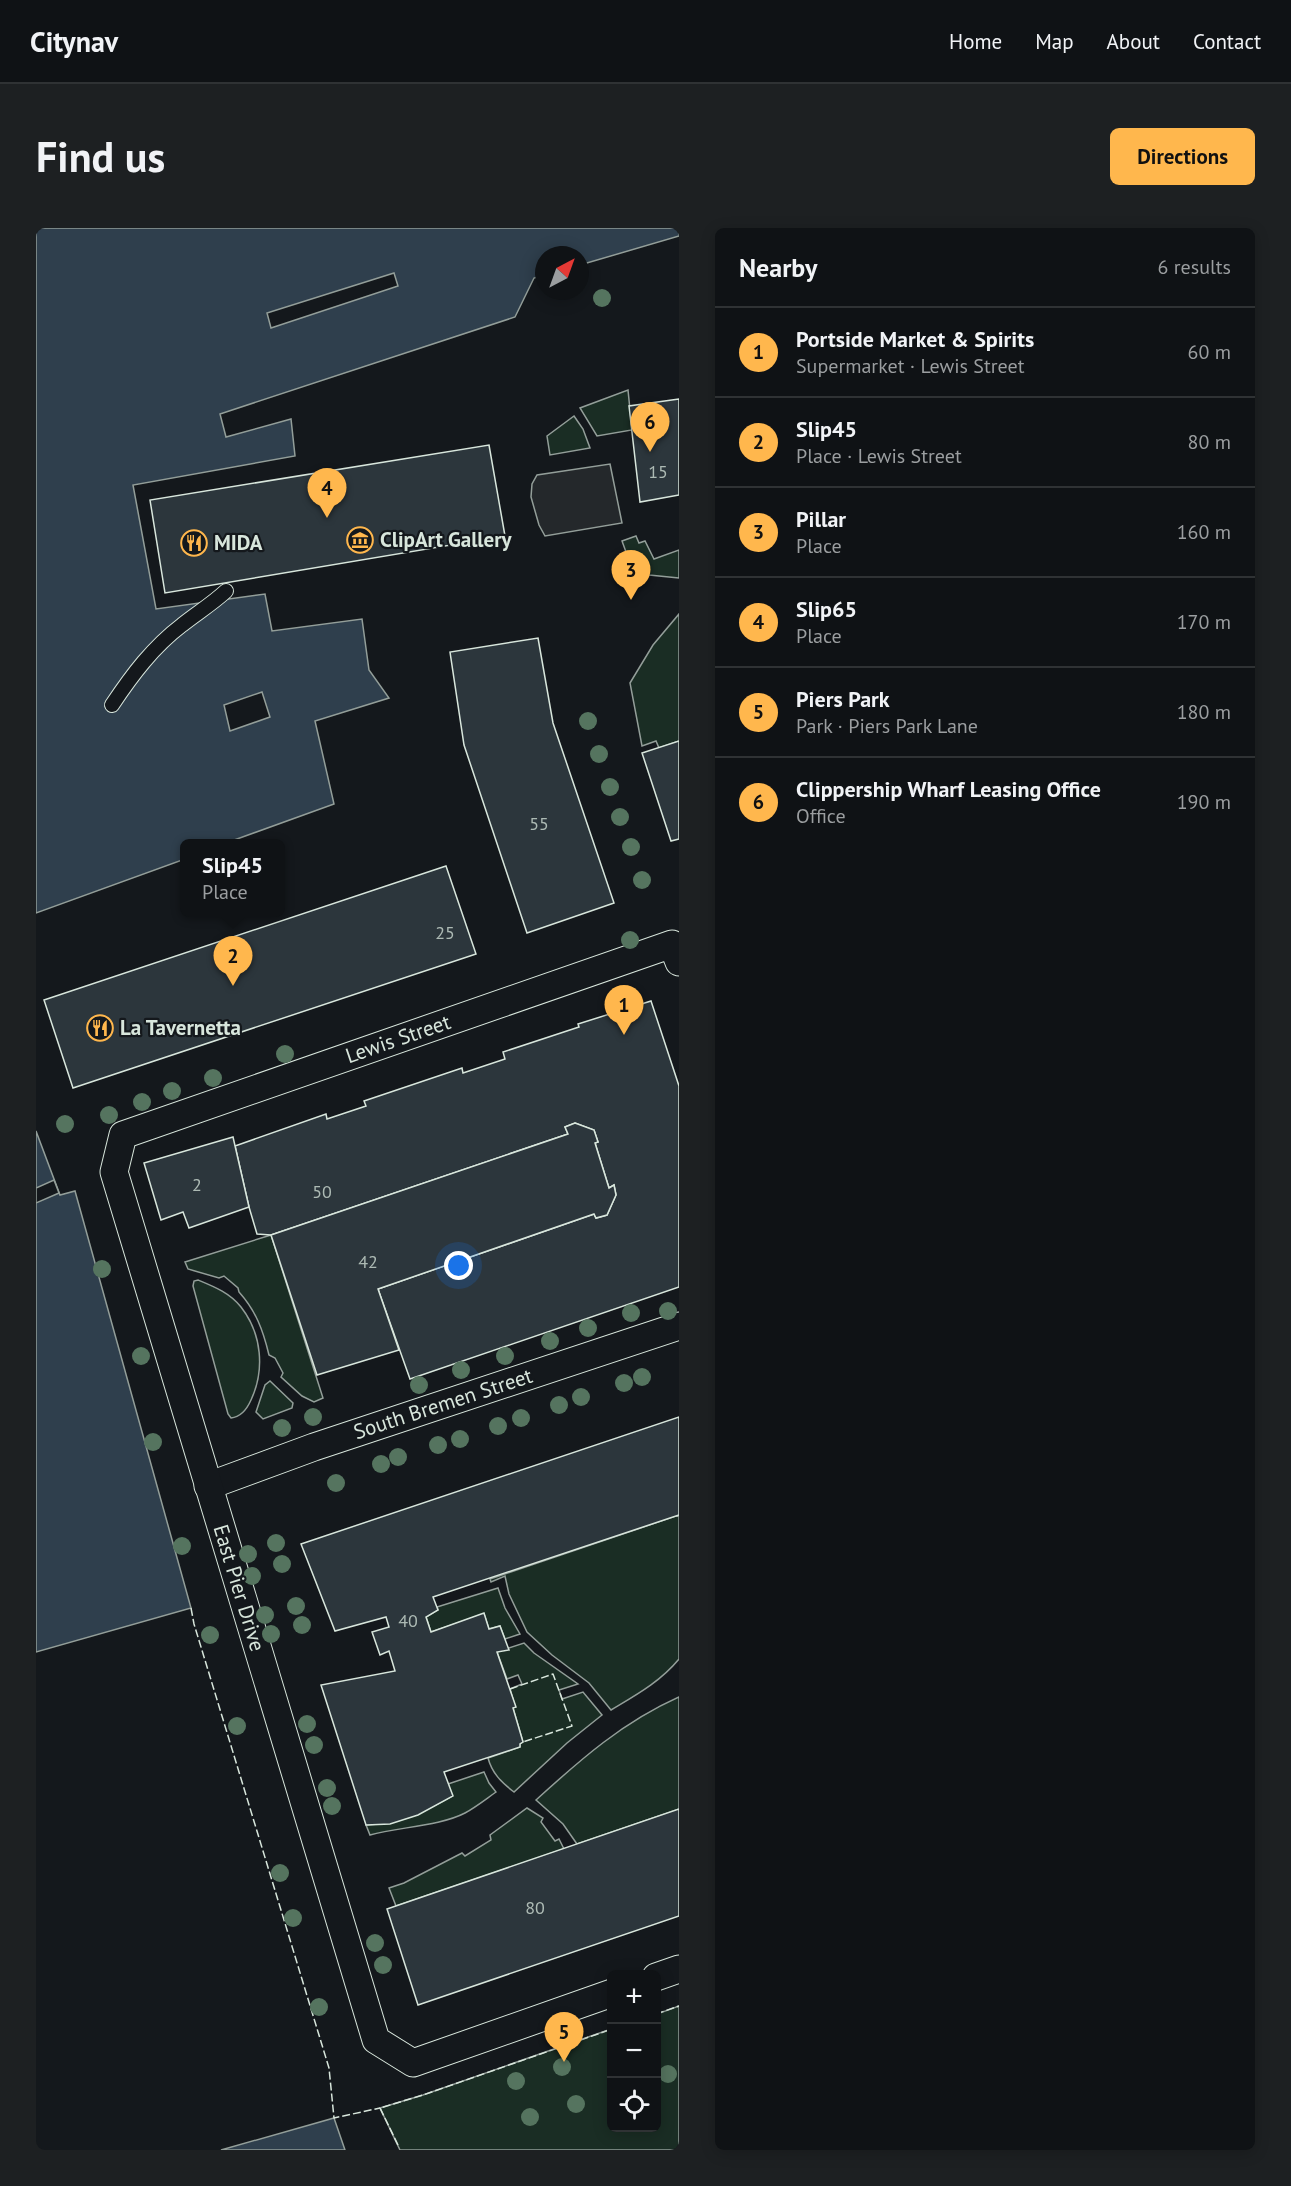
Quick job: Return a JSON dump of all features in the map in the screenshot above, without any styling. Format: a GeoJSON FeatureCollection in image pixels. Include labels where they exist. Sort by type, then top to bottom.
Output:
{"type":"FeatureCollection","features":[{"type":"Feature","properties":{"kind":"street","name":"Lewis Street"},"geometry":{"type":"LineString","coordinates":[[123,1134],[676,953]]}},
{"type":"Feature","properties":{"kind":"street","name":"East Pier Drive"},"geometry":{"type":"LineString","coordinates":[[123,1134],[114,1172],[150,1285],[208,1486],[376,2040],[413,2063],[607,1995]]}},
{"type":"Feature","properties":{"kind":"street","name":"South Bremen Street"},"geometry":{"type":"LineString","coordinates":[[208,1486],[314,1447],[679,1326]]}},
{"type":"Feature","properties":{"kind":"street"},"geometry":{"type":"LineString","coordinates":[[661,1976],[679,1969]]}},
{"type":"Feature","properties":{"kind":"lane"},"geometry":{"type":"LineString","coordinates":[[112,705],[137,667],[181,625],[209,607],[226,591]]}},
{"type":"Feature","properties":{"kind":"green space"},"geometry":{"type":"Polygon","coordinates":[[[628,390],[632,430],[597,436],[580,408],[628,390]]]}},
{"type":"Feature","properties":{"kind":"green space"},"geometry":{"type":"Polygon","coordinates":[[[574,416],[583,429],[590,448],[550,455],[547,436],[574,416]]]}},
{"type":"Feature","properties":{"kind":"green space"},"geometry":{"type":"Polygon","coordinates":[[[636,536],[639,543],[645,541],[654,559],[679,550],[679,578],[649,575],[630,568],[622,541],[636,536]]]}},
{"type":"Feature","properties":{"kind":"green space"},"geometry":{"type":"Polygon","coordinates":[[[679,614],[679,741],[659,748],[656,741],[642,746],[630,683],[653,645],[679,614]]]}},
{"type":"Feature","properties":{"kind":"green space"},"geometry":{"type":"Polygon","coordinates":[[[271,1235],[323,1398],[314,1402],[302,1396],[281,1377],[283,1373],[275,1358],[269,1355],[258,1321],[238,1288],[224,1276],[219,1278],[188,1269],[185,1262],[271,1235]]]}},
{"type":"Feature","properties":{"kind":"green space"},"geometry":{"type":"Polygon","coordinates":[[[198,1280],[222,1291],[237,1302],[248,1318],[257,1340],[260,1365],[255,1388],[246,1409],[235,1417],[231,1418],[228,1414],[193,1286],[194,1281],[198,1280]]]}},
{"type":"Feature","properties":{"kind":"green space"},"geometry":{"type":"Polygon","coordinates":[[[270,1381],[293,1403],[292,1408],[263,1419],[256,1412],[265,1385],[270,1381]]]}},
{"type":"Feature","properties":{"kind":"green space"},"geometry":{"type":"Polygon","coordinates":[[[679,1515],[679,1659],[656,1681],[611,1710],[589,1683],[552,1655],[527,1632],[509,1594],[505,1576],[491,1582],[490,1579],[679,1515]]]}},
{"type":"Feature","properties":{"kind":"green space"},"geometry":{"type":"Polygon","coordinates":[[[498,1588],[505,1608],[520,1634],[505,1639],[500,1626],[489,1629],[484,1614],[431,1632],[426,1617],[438,1610],[437,1607],[498,1588]]]}},
{"type":"Feature","properties":{"kind":"green space"},"geometry":{"type":"Polygon","coordinates":[[[524,1643],[534,1653],[578,1684],[559,1690],[562,1699],[583,1692],[602,1715],[567,1743],[514,1792],[498,1777],[488,1758],[520,1747],[523,1742],[510,1689],[522,1684],[518,1675],[507,1679],[497,1652],[524,1643]]]}},
{"type":"Feature","properties":{"kind":"green space"},"geometry":{"type":"Polygon","coordinates":[[[679,1697],[679,1809],[577,1844],[563,1824],[536,1800],[603,1742],[639,1718],[679,1697]]]}},
{"type":"Feature","properties":{"kind":"green space"},"geometry":{"type":"Polygon","coordinates":[[[484,1772],[496,1792],[465,1813],[432,1824],[370,1835],[366,1825],[401,1820],[420,1813],[452,1796],[448,1784],[484,1772]]]}},
{"type":"Feature","properties":{"kind":"green space"},"geometry":{"type":"Polygon","coordinates":[[[527,1808],[543,1818],[541,1822],[555,1841],[559,1839],[564,1849],[396,1906],[389,1888],[404,1883],[462,1853],[465,1856],[491,1840],[490,1835],[527,1808]]]}},
{"type":"Feature","properties":{"kind":"green space"},"geometry":{"type":"Polygon","coordinates":[[[679,2006],[679,2150],[400,2150],[380,2108],[607,2030],[607,2132],[661,2132],[661,2013],[679,2006]]]}},
{"type":"Feature","properties":{"kind":"shaded area"},"geometry":{"type":"Polygon","coordinates":[[[610,464],[622,523],[545,536],[539,525],[531,497],[532,484],[537,475],[610,464]]]}},
{"type":"Feature","properties":{"kind":"water"},"geometry":{"type":"Polygon","coordinates":[[[36,228],[679,228],[679,236],[589,262],[589,246],[535,246],[535,278],[515,317],[220,414],[226,437],[291,419],[295,456],[133,485],[156,609],[265,594],[272,631],[362,619],[369,670],[389,698],[315,721],[334,804],[237,839],[180,839],[180,861],[36,913],[36,228]]]}},
{"type":"Feature","properties":{"kind":"water"},"geometry":{"type":"Polygon","coordinates":[[[36,1131],[60,1195],[75,1191],[191,1608],[36,1652],[36,1131]]]}},
{"type":"Feature","properties":{"kind":"water"},"geometry":{"type":"Polygon","coordinates":[[[334,2118],[345,2150],[221,2150],[334,2118]]]}},
{"type":"Feature","properties":{"kind":"pier"},"geometry":{"type":"Polygon","coordinates":[[[394,273],[398,286],[271,328],[267,313],[394,273]]]}},
{"type":"Feature","properties":{"kind":"pier"},"geometry":{"type":"Polygon","coordinates":[[[262,692],[270,717],[230,731],[224,705],[262,692]]]}},
{"type":"Feature","properties":{"kind":"pier"},"geometry":{"type":"Polygon","coordinates":[[[54,1180],[59,1193],[36,1203],[36,1188],[54,1180]]]}},
{"type":"Feature","properties":{"kind":"building"},"geometry":{"type":"Polygon","coordinates":[[[679,399],[679,495],[640,502],[629,406],[679,399]]]}},
{"type":"Feature","properties":{"kind":"building"},"geometry":{"type":"Polygon","coordinates":[[[489,445],[505,536],[165,593],[150,500],[489,445]]]}},
{"type":"Feature","properties":{"kind":"building"},"geometry":{"type":"Polygon","coordinates":[[[538,638],[553,723],[614,903],[527,933],[464,745],[450,652],[538,638]]]}},
{"type":"Feature","properties":{"kind":"building"},"geometry":{"type":"Polygon","coordinates":[[[679,741],[679,839],[671,841],[642,753],[679,741]]]}},
{"type":"Feature","properties":{"kind":"building"},"geometry":{"type":"Polygon","coordinates":[[[446,866],[476,954],[73,1088],[44,1000],[446,866]]]}},
{"type":"Feature","properties":{"kind":"building"},"geometry":{"type":"Polygon","coordinates":[[[651,1001],[679,1086],[679,1287],[410,1379],[378,1289],[594,1214],[596,1218],[607,1215],[616,1195],[614,1185],[609,1188],[595,1143],[598,1142],[594,1130],[575,1123],[565,1127],[568,1134],[271,1235],[257,1234],[235,1146],[326,1114],[327,1119],[366,1106],[364,1101],[462,1068],[463,1073],[505,1059],[503,1052],[579,1027],[578,1024],[651,1001]]]}},
{"type":"Feature","properties":{"kind":"building"},"geometry":{"type":"Polygon","coordinates":[[[575,1123],[594,1130],[598,1142],[595,1143],[609,1188],[614,1185],[616,1195],[607,1215],[596,1218],[594,1214],[378,1289],[399,1350],[317,1375],[271,1235],[568,1134],[565,1127],[575,1123]]]}},
{"type":"Feature","properties":{"kind":"building"},"geometry":{"type":"Polygon","coordinates":[[[233,1137],[249,1207],[189,1228],[183,1212],[161,1220],[144,1163],[233,1137]]]}},
{"type":"Feature","properties":{"kind":"building"},"geometry":{"type":"Polygon","coordinates":[[[679,1417],[679,1515],[433,1597],[438,1610],[426,1617],[431,1632],[484,1613],[489,1629],[500,1626],[509,1650],[497,1652],[516,1707],[513,1708],[523,1742],[520,1747],[444,1772],[453,1796],[418,1815],[390,1824],[366,1825],[321,1685],[395,1671],[389,1651],[380,1655],[372,1632],[389,1627],[386,1617],[335,1631],[301,1544],[679,1417]]]}},
{"type":"Feature","properties":{"kind":"building"},"geometry":{"type":"Polygon","coordinates":[[[679,1809],[679,1916],[418,2005],[387,1909],[679,1809]]]}},
{"type":"Feature","properties":{"kind":"fence"},"geometry":{"type":"LineString","coordinates":[[191,1608],[329,2068],[334,2118],[380,2108]]}},
{"type":"Feature","properties":{"kind":"fence"},"geometry":{"type":"LineString","coordinates":[[510,1689],[553,1674],[572,1726],[523,1742]]}},
{"type":"Feature","properties":{"kind":"fence"},"geometry":{"type":"LineString","coordinates":[[661,2012],[679,2006]]}},
{"type":"Feature","properties":{"kind":"fence"},"geometry":{"type":"LineString","coordinates":[[398,2145],[380,2108],[607,2031]]}},
{"type":"Feature","properties":{"kind":"place","name":"Clippership Wharf Leasing Office"},"geometry":{"type":"Point","coordinates":[650,452]}},
{"type":"Feature","properties":{"kind":"place","name":"Slip65"},"geometry":{"type":"Point","coordinates":[327,518]}},
{"type":"Feature","properties":{"kind":"place","name":"ClipArt Gallery"},"geometry":{"type":"Point","coordinates":[360,540]}},
{"type":"Feature","properties":{"kind":"place","name":"MIDA"},"geometry":{"type":"Point","coordinates":[194,543]}},
{"type":"Feature","properties":{"kind":"place","name":"Pillar"},"geometry":{"type":"Point","coordinates":[631,600]}},
{"type":"Feature","properties":{"kind":"place","name":"Slip45"},"geometry":{"type":"Point","coordinates":[233,986]}},
{"type":"Feature","properties":{"kind":"place","name":"La Tavernetta"},"geometry":{"type":"Point","coordinates":[100,1028]}},
{"type":"Feature","properties":{"kind":"place","name":"Portside Market & Spirits"},"geometry":{"type":"Point","coordinates":[624,1035]}},
{"type":"Feature","properties":{"kind":"place","name":"Piers Park"},"geometry":{"type":"Point","coordinates":[564,2062]}}]}
